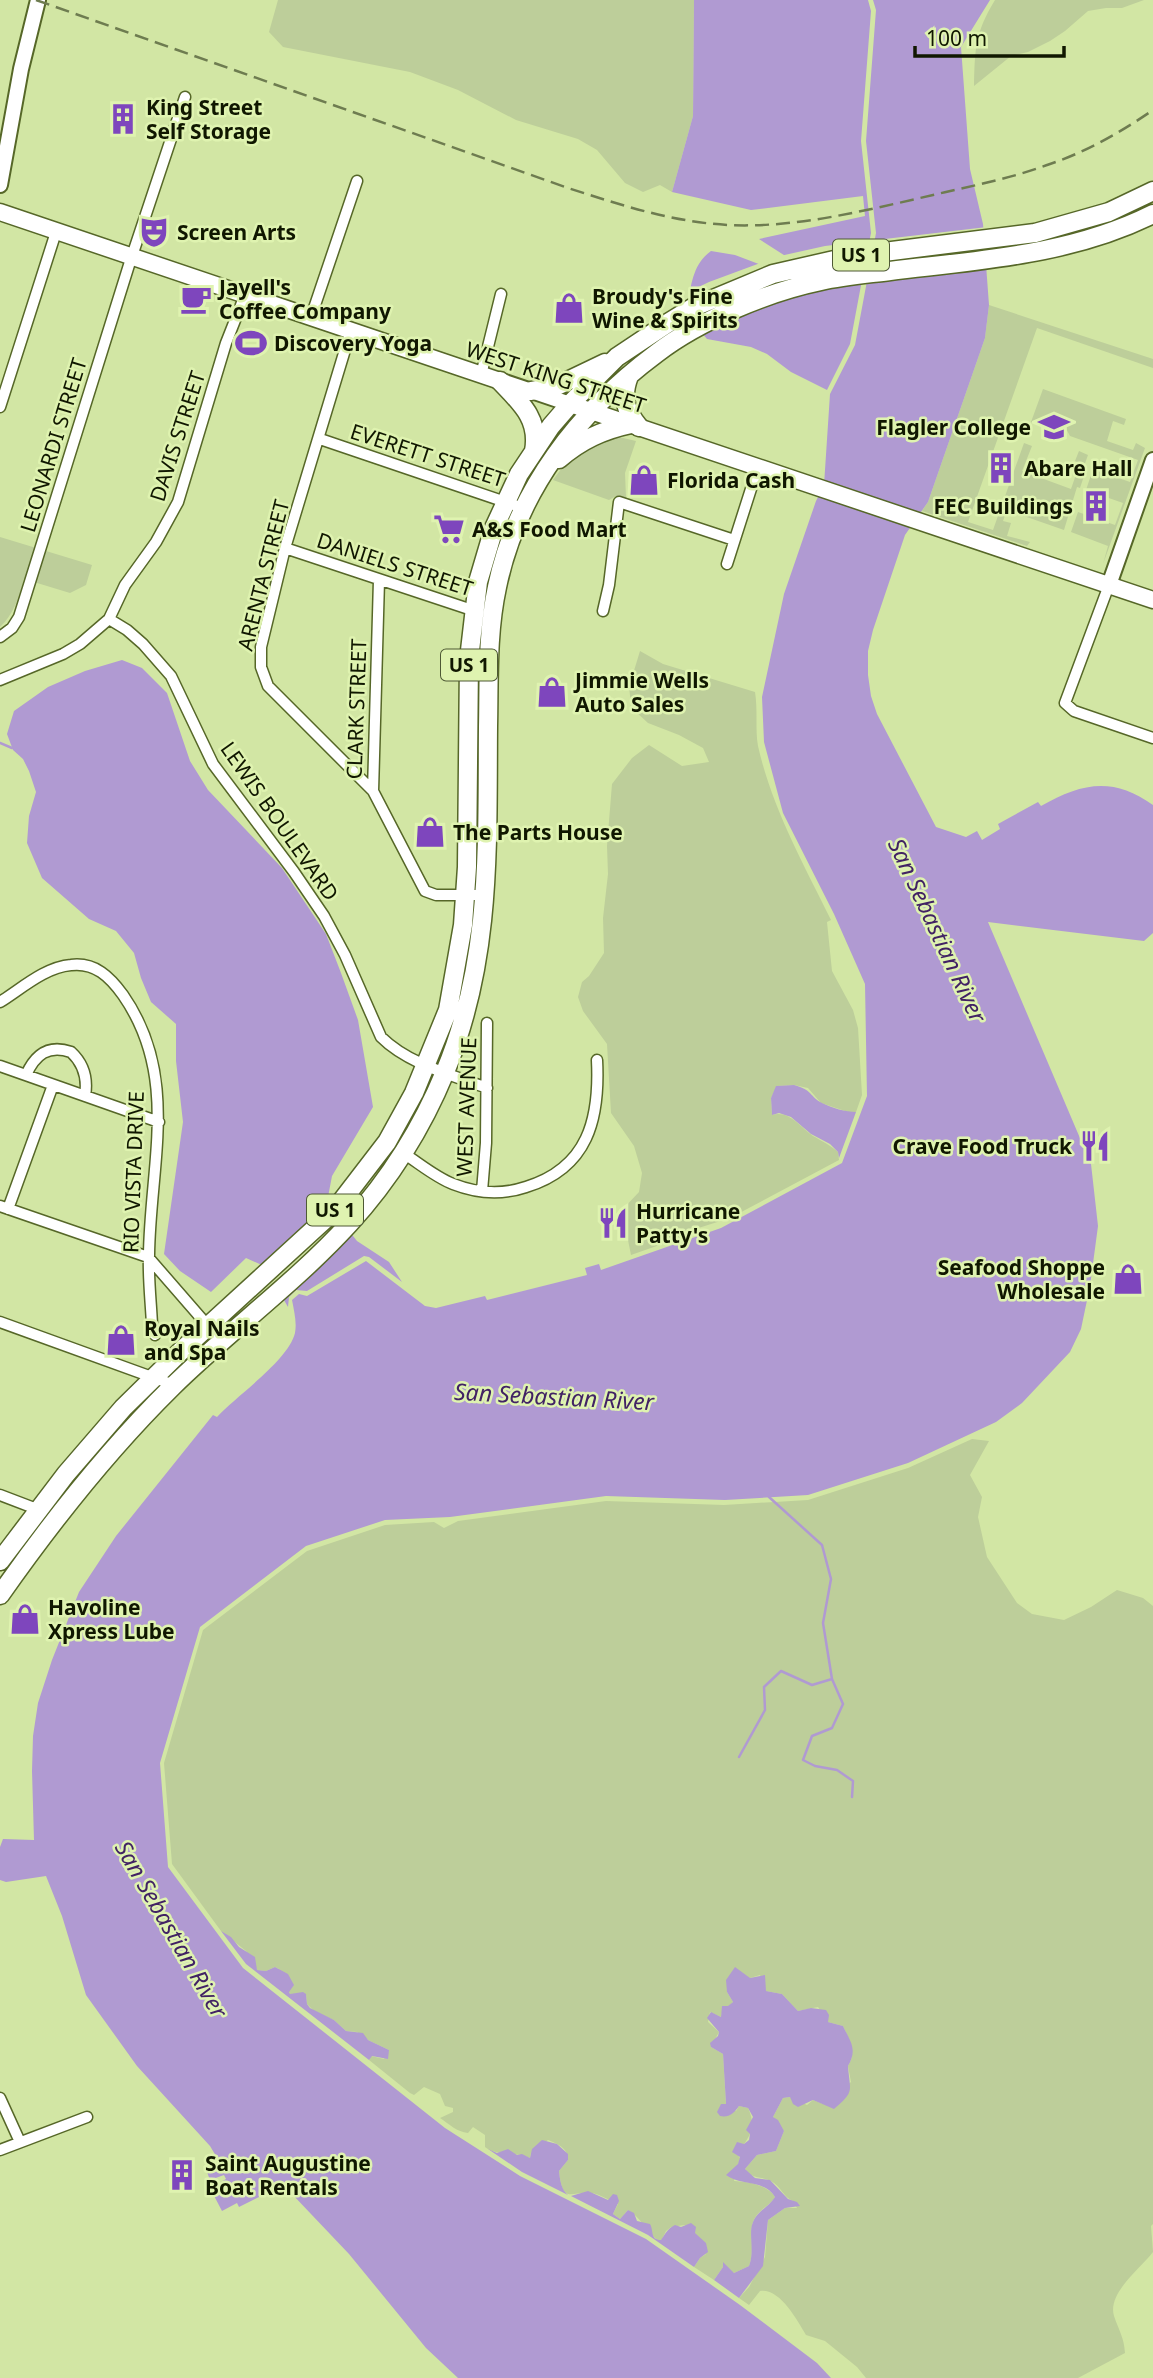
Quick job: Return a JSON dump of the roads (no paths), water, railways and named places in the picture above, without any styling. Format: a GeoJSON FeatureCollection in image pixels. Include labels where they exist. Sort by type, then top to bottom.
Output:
{"type":"FeatureCollection","features":[{"type":"Feature","properties":{"kind":"highway","name":"US 1"},"geometry":{"type":"LineString","coordinates":[[0,1561],[37,1510],[94,1441],[154,1377],[297,1248],[347,1196],[387,1142],[427,1065],[448,1010],[460,952],[466,894],[469,659],[473,611],[485,554],[505,501],[534,450],[570,404],[617,357],[694,307],[773,274],[827,260],[1035,233],[1110,212],[1153,191]]}},
{"type":"Feature","properties":{"kind":"highway","name":"US 1"},"geometry":{"type":"LineString","coordinates":[[0,1595],[56,1517],[114,1448],[174,1385],[328,1245],[367,1203],[418,1128],[457,1041],[474,982],[485,895],[489,642],[504,559],[523,508],[565,440],[590,412],[657,352],[699,327],[778,292],[824,280],[1038,253],[1108,234],[1153,214]]}},
{"type":"Feature","properties":{"kind":"highway"},"geometry":{"type":"LineString","coordinates":[[1060,227],[1066,247]]}},
{"type":"Feature","properties":{"kind":"highway"},"geometry":{"type":"LineString","coordinates":[[531,391],[556,386],[617,357]]}},
{"type":"Feature","properties":{"kind":"highway"},"geometry":{"type":"LineString","coordinates":[[543,472],[593,435],[609,429],[635,426],[625,404],[624,395],[629,376]]}},
{"type":"Feature","properties":{"kind":"highway"},"geometry":{"type":"LineString","coordinates":[[500,381],[524,406],[532,419],[536,440],[534,450]]}},
{"type":"Feature","properties":{"kind":"main road","name":"WEST KING STREET"},"geometry":{"type":"LineString","coordinates":[[0,212],[500,381]]}},
{"type":"Feature","properties":{"kind":"main road","name":"WEST KING STREET"},"geometry":{"type":"LineString","coordinates":[[570,404],[1153,600]]}},
{"type":"Feature","properties":{"kind":"street"},"geometry":{"type":"LineString","coordinates":[[0,185],[21,69],[38,0]]}},
{"type":"Feature","properties":{"kind":"street","name":"LEONARDI STREET"},"geometry":{"type":"LineString","coordinates":[[0,637],[12,628],[19,617],[185,97]]}},
{"type":"Feature","properties":{"kind":"street"},"geometry":{"type":"LineString","coordinates":[[311,317],[357,181]]}},
{"type":"Feature","properties":{"kind":"street"},"geometry":{"type":"LineString","coordinates":[[0,407],[56,232]]}},
{"type":"Feature","properties":{"kind":"street"},"geometry":{"type":"LineString","coordinates":[[481,374],[501,294]]}},
{"type":"Feature","properties":{"kind":"street","name":"DAVIS STREET"},"geometry":{"type":"LineString","coordinates":[[109,619],[125,585],[156,542],[178,502],[226,343],[245,295]]}},
{"type":"Feature","properties":{"kind":"street","name":"ARENTA STREET"},"geometry":{"type":"LineString","coordinates":[[351,330],[285,548],[260,657],[263,677],[268,686],[373,791]]}},
{"type":"Feature","properties":{"kind":"street","name":"WEST KING STREET"},"geometry":{"type":"LineString","coordinates":[[500,381],[570,404]]}},
{"type":"Feature","properties":{"kind":"street","name":"EVERETT STREET"},"geometry":{"type":"LineString","coordinates":[[320,439],[523,508]]}},
{"type":"Feature","properties":{"kind":"street"},"geometry":{"type":"LineString","coordinates":[[1153,460],[1065,703],[1074,711],[1153,738]]}},
{"type":"Feature","properties":{"kind":"street"},"geometry":{"type":"LineString","coordinates":[[727,564],[758,467]]}},
{"type":"Feature","properties":{"kind":"street"},"geometry":{"type":"LineString","coordinates":[[603,611],[619,502],[734,540]]}},
{"type":"Feature","properties":{"kind":"street","name":"DANIELS STREET"},"geometry":{"type":"LineString","coordinates":[[285,548],[492,616]]}},
{"type":"Feature","properties":{"kind":"street","name":"CLARK STREET"},"geometry":{"type":"LineString","coordinates":[[379,580],[373,791],[425,891],[436,895],[485,895]]}},
{"type":"Feature","properties":{"kind":"street"},"geometry":{"type":"LineString","coordinates":[[0,680],[63,654],[80,644],[109,619]]}},
{"type":"Feature","properties":{"kind":"street","name":"LEWIS BOULEVARD"},"geometry":{"type":"LineString","coordinates":[[109,619],[143,644],[171,676],[213,764],[324,916],[345,955],[381,1037],[399,1051],[427,1065],[487,1088]]}},
{"type":"Feature","properties":{"kind":"street","name":"RIO VISTA DRIVE"},"geometry":{"type":"LineString","coordinates":[[0,1002],[62,966],[89,966],[107,976],[126,1001],[151,1053],[159,1122],[148,1257],[155,1335]]}},
{"type":"Feature","properties":{"kind":"street","name":"WEST AVENUE"},"geometry":{"type":"LineString","coordinates":[[482,1191],[487,1023]]}},
{"type":"Feature","properties":{"kind":"street"},"geometry":{"type":"LineString","coordinates":[[26,1075],[36,1057],[43,1052],[62,1049],[71,1052],[78,1058],[86,1076],[85,1096]]}},
{"type":"Feature","properties":{"kind":"street"},"geometry":{"type":"LineString","coordinates":[[403,1153],[451,1184],[482,1191],[503,1193],[552,1176],[570,1163],[584,1142],[593,1121],[597,1097],[597,1060]]}},
{"type":"Feature","properties":{"kind":"street"},"geometry":{"type":"LineString","coordinates":[[0,1066],[159,1122]]}},
{"type":"Feature","properties":{"kind":"street"},"geometry":{"type":"LineString","coordinates":[[53,1085],[4,1207],[148,1257],[221,1341]]}},
{"type":"Feature","properties":{"kind":"street"},"geometry":{"type":"LineString","coordinates":[[0,1322],[174,1385]]}},
{"type":"Feature","properties":{"kind":"street"},"geometry":{"type":"LineString","coordinates":[[0,1495],[56,1517]]}},
{"type":"Feature","properties":{"kind":"street"},"geometry":{"type":"LineString","coordinates":[[0,2098],[20,2142]]}},
{"type":"Feature","properties":{"kind":"street"},"geometry":{"type":"LineString","coordinates":[[0,2150],[87,2117]]}},
{"type":"Feature","properties":{"kind":"water"},"geometry":{"type":"Polygon","coordinates":[[[694,0],[868,0],[871,11],[861,141],[871,233],[868,248],[787,257],[759,239],[865,216],[863,196],[751,210],[672,192],[693,116],[694,0]]]}},
{"type":"Feature","properties":{"kind":"water","name":"San Sebastian River"},"geometry":{"type":"Polygon","coordinates":[[[873,0],[990,0],[961,47],[970,169],[983,224],[989,305],[985,338],[928,502],[905,535],[873,630],[868,651],[871,696],[877,714],[936,827],[966,837],[977,831],[982,840],[1000,829],[998,824],[1038,802],[1041,806],[1070,792],[1097,786],[1124,790],[1153,805],[1153,933],[1144,941],[988,922],[1091,1164],[1098,1226],[1081,1329],[1070,1352],[1022,1403],[996,1422],[908,1463],[808,1495],[725,1500],[606,1496],[450,1517],[385,1520],[306,1546],[200,1627],[160,1763],[168,1867],[243,1968],[445,2128],[520,2176],[646,2239],[740,2305],[817,2363],[831,2378],[458,2378],[426,2348],[349,2254],[292,2194],[273,2190],[239,2207],[237,2203],[222,2211],[210,2188],[226,2179],[224,2175],[210,2180],[207,2172],[218,2168],[219,2161],[210,2146],[137,2066],[86,1995],[62,1916],[46,1876],[6,1882],[0,1880],[0,1847],[3,1839],[34,1840],[33,1736],[38,1703],[79,1592],[116,1536],[213,1415],[217,1417],[283,1355],[295,1333],[292,1300],[299,1294],[307,1296],[366,1261],[425,1306],[436,1308],[485,1296],[487,1300],[587,1275],[585,1268],[599,1264],[601,1270],[721,1228],[842,1163],[867,1096],[865,984],[834,914],[783,813],[764,742],[762,697],[784,594],[824,485],[830,394],[855,345],[876,233],[866,141],[876,10],[873,0]]]}},
{"type":"Feature","properties":{"kind":"water"},"geometry":{"type":"Polygon","coordinates":[[[711,251],[735,255],[772,269],[687,304],[697,268],[711,251]]]}},
{"type":"Feature","properties":{"kind":"water"},"geometry":{"type":"Polygon","coordinates":[[[862,280],[850,344],[827,390],[791,372],[767,354],[751,347],[707,339],[701,332],[779,297],[862,280]]]}},
{"type":"Feature","properties":{"kind":"water"},"geometry":{"type":"Polygon","coordinates":[[[122,660],[142,668],[167,693],[190,761],[208,790],[282,868],[326,934],[358,1020],[373,1107],[332,1176],[328,1197],[332,1205],[264,1266],[246,1258],[211,1292],[180,1271],[164,1254],[183,1122],[176,1061],[176,1024],[151,1002],[134,953],[116,931],[89,919],[42,878],[27,843],[29,816],[36,792],[23,759],[13,750],[7,734],[14,711],[48,687],[85,671],[122,660]]]}},
{"type":"Feature","properties":{"kind":"water"},"geometry":{"type":"Polygon","coordinates":[[[794,1085],[805,1089],[826,1105],[856,1112],[839,1158],[838,1152],[830,1144],[811,1134],[791,1117],[779,1113],[772,1115],[771,1098],[776,1086],[794,1085]]]}},
{"type":"Feature","properties":{"kind":"water"},"geometry":{"type":"Polygon","coordinates":[[[349,1231],[357,1241],[389,1262],[402,1282],[364,1256],[307,1291],[296,1290],[289,1297],[288,1307],[281,1295],[349,1231]]]}},
{"type":"Feature","properties":{"kind":"water"},"geometry":{"type":"Polygon","coordinates":[[[221,1931],[255,1957],[257,1970],[266,1971],[275,1967],[288,1974],[294,1985],[290,1994],[303,1992],[310,2008],[334,2020],[346,2031],[363,2033],[368,2040],[389,2050],[388,2059],[372,2056],[369,2060],[246,1964],[221,1931]]]}},
{"type":"Feature","properties":{"kind":"water"},"geometry":{"type":"Polygon","coordinates":[[[735,1967],[750,1978],[765,1975],[766,1991],[782,1994],[798,2011],[811,2008],[826,2010],[829,2015],[828,2022],[843,2026],[853,2050],[848,2066],[850,2090],[845,2098],[834,2109],[813,2100],[798,2107],[790,2097],[783,2098],[773,2117],[784,2131],[776,2151],[757,2155],[745,2169],[755,2178],[770,2180],[788,2199],[800,2206],[785,2208],[768,2220],[763,2266],[739,2298],[714,2280],[723,2267],[723,2262],[734,2273],[749,2266],[753,2222],[775,2197],[765,2188],[726,2175],[738,2164],[740,2157],[732,2152],[737,2142],[744,2144],[749,2140],[750,2134],[746,2130],[753,2117],[748,2108],[739,2106],[729,2116],[720,2116],[717,2112],[721,2104],[726,2104],[723,2054],[711,2047],[710,2043],[719,2032],[707,2018],[711,2012],[721,2017],[722,2006],[733,2002],[727,1992],[726,1980],[735,1967]]]}},
{"type":"Feature","properties":{"kind":"water"},"geometry":{"type":"Polygon","coordinates":[[[542,2140],[557,2144],[568,2154],[568,2160],[559,2171],[562,2187],[568,2195],[522,2172],[488,2149],[497,2153],[508,2149],[517,2155],[530,2158],[532,2149],[542,2140]]]}},
{"type":"Feature","properties":{"kind":"water"},"geometry":{"type":"Polygon","coordinates":[[[588,2191],[608,2200],[613,2194],[617,2195],[619,2201],[613,2214],[620,2219],[628,2210],[634,2213],[637,2221],[650,2224],[654,2237],[658,2240],[675,2225],[681,2227],[691,2223],[696,2227],[695,2233],[706,2243],[708,2252],[694,2267],[648,2235],[571,2196],[588,2191]]]}},
{"type":"Feature","properties":{"kind":"waterway"},"geometry":{"type":"LineString","coordinates":[[0,743],[12,748]]}},
{"type":"Feature","properties":{"kind":"waterway"},"geometry":{"type":"LineString","coordinates":[[739,1757],[765,1710],[764,1687],[781,1671],[812,1685],[832,1679],[823,1623],[831,1579],[822,1545],[769,1497]]}},
{"type":"Feature","properties":{"kind":"waterway"},"geometry":{"type":"LineString","coordinates":[[832,1679],[843,1704],[832,1728],[812,1736],[803,1760],[815,1766],[837,1770],[853,1781],[852,1797]]}},
{"type":"Feature","properties":{"kind":"railway"},"geometry":{"type":"LineString","coordinates":[[36,0],[607,201],[647,212],[707,223],[776,224],[823,218],[1001,179],[1077,154],[1116,134],[1153,110]]}},
{"type":"Feature","properties":{"kind":"place","name":"King Street Self Storage"},"geometry":{"type":"Point","coordinates":[123,119]}},
{"type":"Feature","properties":{"kind":"place","name":"Screen Arts"},"geometry":{"type":"Point","coordinates":[154,232]}},
{"type":"Feature","properties":{"kind":"place","name":"Jayell's Coffee Company"},"geometry":{"type":"Point","coordinates":[196,299]}},
{"type":"Feature","properties":{"kind":"place","name":"Broudy's Fine Wine & Spirits"},"geometry":{"type":"Point","coordinates":[569,308]}},
{"type":"Feature","properties":{"kind":"place","name":"Discovery Yoga"},"geometry":{"type":"Point","coordinates":[251,343]}},
{"type":"Feature","properties":{"kind":"place","name":"Flagler College"},"geometry":{"type":"Point","coordinates":[1054,427]}},
{"type":"Feature","properties":{"kind":"place","name":"Abare Hall"},"geometry":{"type":"Point","coordinates":[1001,468]}},
{"type":"Feature","properties":{"kind":"place","name":"Florida Cash"},"geometry":{"type":"Point","coordinates":[644,480]}},
{"type":"Feature","properties":{"kind":"place","name":"FEC Buildings"},"geometry":{"type":"Point","coordinates":[1096,506]}},
{"type":"Feature","properties":{"kind":"place","name":"A&S Food Mart"},"geometry":{"type":"Point","coordinates":[449,529]}},
{"type":"Feature","properties":{"kind":"place","name":"Jimmie Wells Auto Sales"},"geometry":{"type":"Point","coordinates":[552,692]}},
{"type":"Feature","properties":{"kind":"place","name":"The Parts House"},"geometry":{"type":"Point","coordinates":[430,832]}},
{"type":"Feature","properties":{"kind":"place","name":"Crave Food Truck"},"geometry":{"type":"Point","coordinates":[1095,1146]}},
{"type":"Feature","properties":{"kind":"place","name":"Hurricane Patty's"},"geometry":{"type":"Point","coordinates":[613,1223]}},
{"type":"Feature","properties":{"kind":"place","name":"Seafood Shoppe Wholesale"},"geometry":{"type":"Point","coordinates":[1128,1279]}},
{"type":"Feature","properties":{"kind":"place","name":"Royal Nails and Spa"},"geometry":{"type":"Point","coordinates":[121,1340]}},
{"type":"Feature","properties":{"kind":"place","name":"Havoline Xpress Lube"},"geometry":{"type":"Point","coordinates":[25,1619]}},
{"type":"Feature","properties":{"kind":"place","name":"Saint Augustine Boat Rentals"},"geometry":{"type":"Point","coordinates":[182,2175]}}]}
